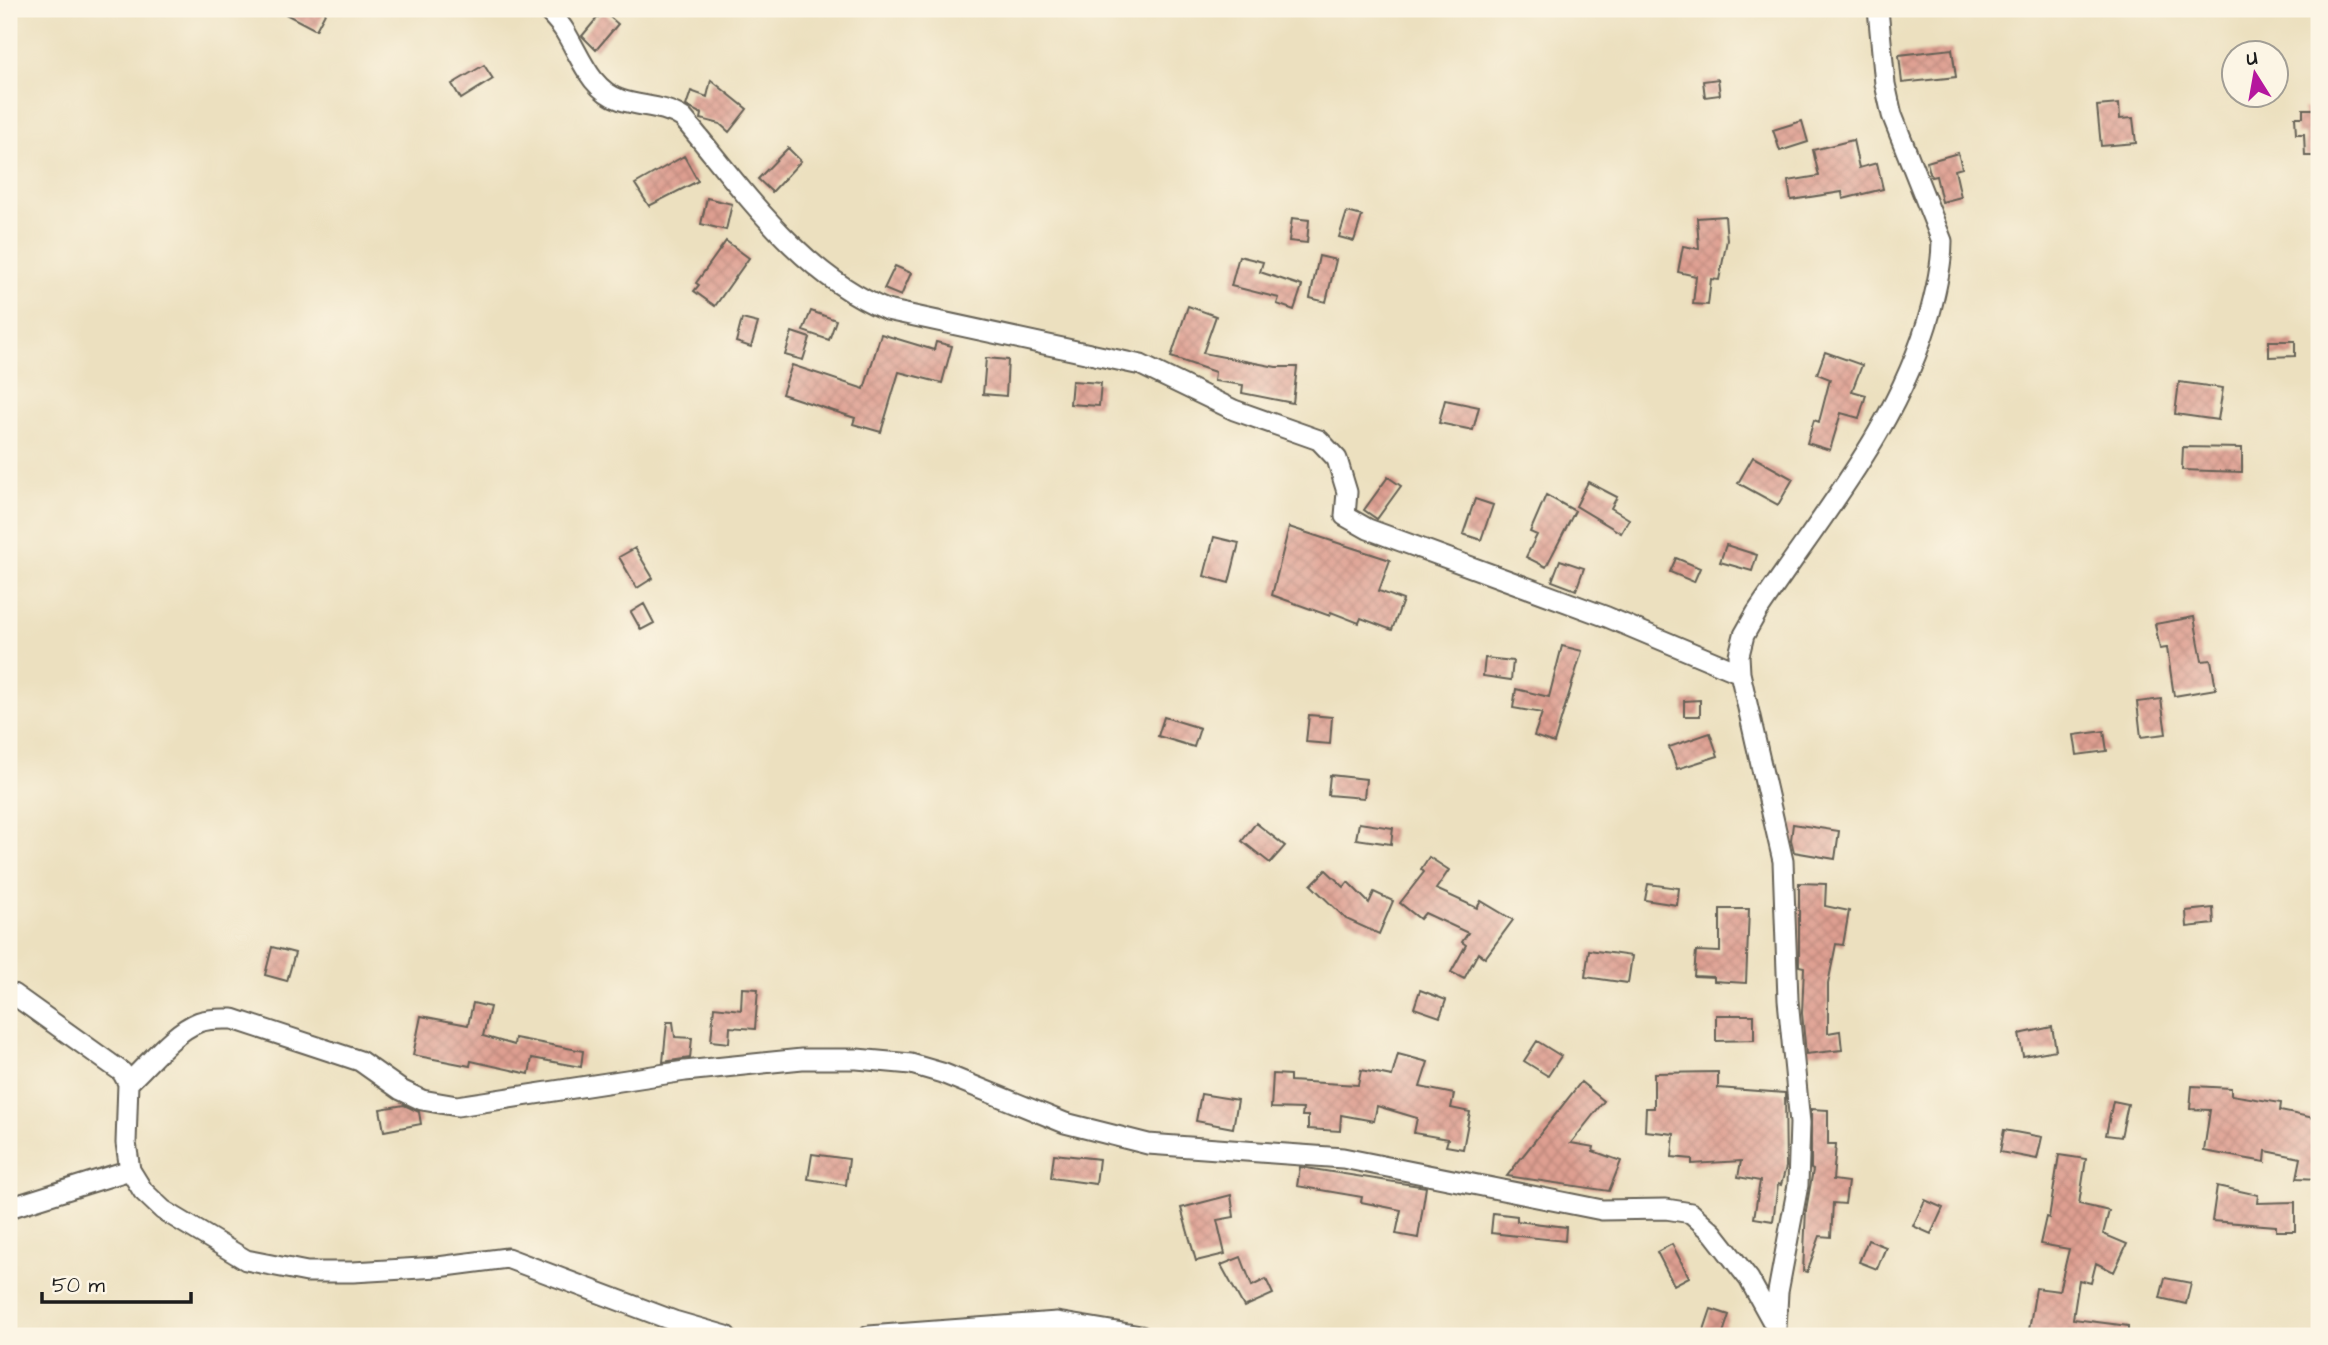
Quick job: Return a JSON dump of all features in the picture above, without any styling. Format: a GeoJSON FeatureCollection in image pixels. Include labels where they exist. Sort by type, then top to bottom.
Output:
{"type":"FeatureCollection","features":[{"type":"Feature","properties":{"kind":"street"},"geometry":{"type":"LineString","coordinates":[[547,9],[562,27],[594,82],[618,100],[668,110],[683,118],[781,233],[864,300],[887,310],[1141,365],[1234,410],[1319,440],[1337,459],[1347,492],[1345,516],[1368,529],[1581,607],[1740,673]]}},
{"type":"Feature","properties":{"kind":"street"},"geometry":{"type":"LineString","coordinates":[[1776,1331],[1778,1292],[1798,1185],[1800,1123],[1788,1000],[1783,861],[1740,673],[1739,655],[1750,623],[1875,442],[1923,338],[1940,271],[1942,241],[1892,115],[1885,84],[1878,9]]}},
{"type":"Feature","properties":{"kind":"street"},"geometry":{"type":"LineString","coordinates":[[13,994],[122,1072],[128,1083],[126,1143],[130,1170],[143,1191],[163,1210],[246,1260],[307,1272],[353,1272],[507,1258],[674,1321],[726,1336]]}},
{"type":"Feature","properties":{"kind":"street"},"geometry":{"type":"LineString","coordinates":[[128,1083],[184,1031],[200,1022],[233,1018],[360,1061],[401,1090],[422,1100],[457,1106],[685,1071],[802,1059],[857,1059],[911,1064],[942,1073],[1065,1124],[1148,1144],[1343,1158],[1602,1210],[1666,1209],[1691,1213],[1713,1233],[1742,1270],[1776,1331]]}},
{"type":"Feature","properties":{"kind":"street"},"geometry":{"type":"LineString","coordinates":[[9,1208],[130,1170]]}},
{"type":"Feature","properties":{"kind":"street"},"geometry":{"type":"LineString","coordinates":[[869,1336],[1057,1322],[1141,1336]]}},
{"type":"Feature","properties":{"kind":"building"},"geometry":{"type":"Polygon","coordinates":[[[276,9],[327,9],[316,30],[276,9]]]}},
{"type":"Feature","properties":{"kind":"building"},"geometry":{"type":"Polygon","coordinates":[[[603,11],[618,24],[596,50],[582,36],[603,11]]]}},
{"type":"Feature","properties":{"kind":"building"},"geometry":{"type":"Polygon","coordinates":[[[1952,49],[1956,77],[1902,83],[1899,55],[1952,49]]]}},
{"type":"Feature","properties":{"kind":"building"},"geometry":{"type":"Polygon","coordinates":[[[484,65],[493,79],[461,99],[452,84],[484,65]]]}},
{"type":"Feature","properties":{"kind":"building"},"geometry":{"type":"Polygon","coordinates":[[[1718,79],[1720,95],[1705,97],[1703,81],[1718,79]]]}},
{"type":"Feature","properties":{"kind":"building"},"geometry":{"type":"Polygon","coordinates":[[[711,80],[747,109],[729,132],[720,124],[701,119],[702,114],[686,106],[691,91],[707,97],[711,80]]]}},
{"type":"Feature","properties":{"kind":"building"},"geometry":{"type":"Polygon","coordinates":[[[2119,104],[2120,119],[2133,118],[2136,143],[2101,146],[2097,106],[2119,104]]]}},
{"type":"Feature","properties":{"kind":"building"},"geometry":{"type":"Polygon","coordinates":[[[2303,109],[2319,109],[2319,156],[2305,156],[2304,134],[2296,134],[2295,117],[2303,117],[2303,109]]]}},
{"type":"Feature","properties":{"kind":"building"},"geometry":{"type":"Polygon","coordinates":[[[1802,121],[1808,142],[1780,151],[1773,130],[1802,121]]]}},
{"type":"Feature","properties":{"kind":"building"},"geometry":{"type":"Polygon","coordinates":[[[1853,140],[1859,168],[1877,163],[1883,189],[1843,199],[1842,192],[1791,200],[1788,181],[1819,176],[1813,150],[1853,140]]]}},
{"type":"Feature","properties":{"kind":"building"},"geometry":{"type":"Polygon","coordinates":[[[788,148],[801,161],[772,192],[758,179],[788,148]]]}},
{"type":"Feature","properties":{"kind":"building"},"geometry":{"type":"Polygon","coordinates":[[[1958,153],[1962,168],[1955,170],[1961,197],[1942,202],[1936,176],[1931,177],[1927,162],[1958,153]]]}},
{"type":"Feature","properties":{"kind":"building"},"geometry":{"type":"Polygon","coordinates":[[[684,156],[698,181],[649,206],[635,184],[684,156]]]}},
{"type":"Feature","properties":{"kind":"building"},"geometry":{"type":"Polygon","coordinates":[[[707,198],[732,204],[726,230],[701,224],[707,198]]]}},
{"type":"Feature","properties":{"kind":"building"},"geometry":{"type":"Polygon","coordinates":[[[1347,212],[1362,216],[1354,241],[1339,237],[1347,212]]]}},
{"type":"Feature","properties":{"kind":"building"},"geometry":{"type":"Polygon","coordinates":[[[1725,216],[1727,240],[1719,280],[1711,279],[1708,305],[1693,304],[1696,276],[1678,272],[1683,246],[1699,249],[1697,218],[1725,216]]]}},
{"type":"Feature","properties":{"kind":"building"},"geometry":{"type":"Polygon","coordinates":[[[1292,218],[1309,220],[1307,243],[1289,241],[1292,218]]]}},
{"type":"Feature","properties":{"kind":"building"},"geometry":{"type":"Polygon","coordinates":[[[726,241],[749,258],[715,306],[694,291],[699,285],[696,283],[726,241]]]}},
{"type":"Feature","properties":{"kind":"building"},"geometry":{"type":"Polygon","coordinates":[[[1239,256],[1263,262],[1260,272],[1302,286],[1294,310],[1277,304],[1279,298],[1231,286],[1239,256]]]}},
{"type":"Feature","properties":{"kind":"building"},"geometry":{"type":"Polygon","coordinates":[[[1319,256],[1336,260],[1326,302],[1310,298],[1319,256]]]}},
{"type":"Feature","properties":{"kind":"building"},"geometry":{"type":"Polygon","coordinates":[[[895,266],[911,273],[901,296],[884,289],[895,266]]]}},
{"type":"Feature","properties":{"kind":"building"},"geometry":{"type":"Polygon","coordinates":[[[1188,306],[1216,316],[1203,353],[1276,367],[1297,367],[1293,403],[1242,393],[1243,385],[1214,381],[1215,372],[1171,357],[1188,306]]]}},
{"type":"Feature","properties":{"kind":"building"},"geometry":{"type":"Polygon","coordinates":[[[811,311],[836,320],[829,340],[803,331],[811,311]]]}},
{"type":"Feature","properties":{"kind":"building"},"geometry":{"type":"Polygon","coordinates":[[[742,319],[758,323],[751,347],[736,342],[742,319]]]}},
{"type":"Feature","properties":{"kind":"building"},"geometry":{"type":"Polygon","coordinates":[[[792,332],[810,338],[803,360],[785,355],[792,332]]]}},
{"type":"Feature","properties":{"kind":"building"},"geometry":{"type":"Polygon","coordinates":[[[881,334],[934,350],[936,342],[952,346],[942,383],[899,372],[881,432],[853,424],[855,418],[782,394],[792,365],[864,389],[881,334]]]}},
{"type":"Feature","properties":{"kind":"building"},"geometry":{"type":"Polygon","coordinates":[[[2269,341],[2295,341],[2295,356],[2269,357],[2269,341]]]}},
{"type":"Feature","properties":{"kind":"building"},"geometry":{"type":"Polygon","coordinates":[[[1825,352],[1862,365],[1852,391],[1866,395],[1859,418],[1841,413],[1830,450],[1807,443],[1814,420],[1819,422],[1830,379],[1817,374],[1825,352]]]}},
{"type":"Feature","properties":{"kind":"building"},"geometry":{"type":"Polygon","coordinates":[[[986,358],[1008,360],[1006,396],[983,394],[986,358]]]}},
{"type":"Feature","properties":{"kind":"building"},"geometry":{"type":"Polygon","coordinates":[[[1072,381],[1101,383],[1099,406],[1070,404],[1072,381]]]}},
{"type":"Feature","properties":{"kind":"building"},"geometry":{"type":"Polygon","coordinates":[[[2179,382],[2223,388],[2218,420],[2175,414],[2179,382]]]}},
{"type":"Feature","properties":{"kind":"building"},"geometry":{"type":"Polygon","coordinates":[[[1445,400],[1479,407],[1473,430],[1439,423],[1445,400]]]}},
{"type":"Feature","properties":{"kind":"building"},"geometry":{"type":"Polygon","coordinates":[[[2183,447],[2242,448],[2242,472],[2182,470],[2183,447]]]}},
{"type":"Feature","properties":{"kind":"building"},"geometry":{"type":"Polygon","coordinates":[[[1753,457],[1793,479],[1778,505],[1738,483],[1753,457]]]}},
{"type":"Feature","properties":{"kind":"building"},"geometry":{"type":"Polygon","coordinates":[[[1388,477],[1401,486],[1377,519],[1364,510],[1388,477]]]}},
{"type":"Feature","properties":{"kind":"building"},"geometry":{"type":"Polygon","coordinates":[[[1588,482],[1617,497],[1611,508],[1629,519],[1621,533],[1576,506],[1588,482]]]}},
{"type":"Feature","properties":{"kind":"building"},"geometry":{"type":"Polygon","coordinates":[[[1546,495],[1575,511],[1546,567],[1526,557],[1537,535],[1530,532],[1546,495]]]}},
{"type":"Feature","properties":{"kind":"building"},"geometry":{"type":"Polygon","coordinates":[[[1475,499],[1493,505],[1481,540],[1463,534],[1475,499]]]}},
{"type":"Feature","properties":{"kind":"building"},"geometry":{"type":"Polygon","coordinates":[[[1289,527],[1390,560],[1379,591],[1403,600],[1392,630],[1361,618],[1359,623],[1331,612],[1330,616],[1272,595],[1289,527]]]}},
{"type":"Feature","properties":{"kind":"building"},"geometry":{"type":"Polygon","coordinates":[[[1214,537],[1239,543],[1229,583],[1204,576],[1214,537]]]}},
{"type":"Feature","properties":{"kind":"building"},"geometry":{"type":"Polygon","coordinates":[[[1726,545],[1757,555],[1752,571],[1720,562],[1726,545]]]}},
{"type":"Feature","properties":{"kind":"building"},"geometry":{"type":"Polygon","coordinates":[[[635,548],[653,578],[637,588],[619,557],[635,548]]]}},
{"type":"Feature","properties":{"kind":"building"},"geometry":{"type":"Polygon","coordinates":[[[1676,558],[1700,568],[1694,582],[1670,572],[1676,558]]]}},
{"type":"Feature","properties":{"kind":"building"},"geometry":{"type":"Polygon","coordinates":[[[1560,560],[1584,568],[1576,590],[1552,581],[1560,560]]]}},
{"type":"Feature","properties":{"kind":"building"},"geometry":{"type":"Polygon","coordinates":[[[644,604],[654,623],[641,630],[631,612],[644,604]]]}},
{"type":"Feature","properties":{"kind":"building"},"geometry":{"type":"Polygon","coordinates":[[[2194,617],[2202,661],[2211,660],[2216,689],[2174,696],[2167,648],[2160,649],[2155,624],[2194,617]]]}},
{"type":"Feature","properties":{"kind":"building"},"geometry":{"type":"Polygon","coordinates":[[[1562,646],[1582,651],[1554,743],[1534,736],[1542,713],[1513,708],[1516,689],[1549,697],[1562,646]]]}},
{"type":"Feature","properties":{"kind":"building"},"geometry":{"type":"Polygon","coordinates":[[[1485,658],[1513,661],[1511,680],[1483,676],[1485,658]]]}},
{"type":"Feature","properties":{"kind":"building"},"geometry":{"type":"Polygon","coordinates":[[[2161,699],[2166,734],[2141,737],[2137,702],[2161,699]]]}},
{"type":"Feature","properties":{"kind":"building"},"geometry":{"type":"Polygon","coordinates":[[[1700,700],[1700,716],[1684,716],[1684,701],[1700,700]]]}},
{"type":"Feature","properties":{"kind":"building"},"geometry":{"type":"Polygon","coordinates":[[[1309,715],[1332,717],[1330,744],[1306,742],[1309,715]]]}},
{"type":"Feature","properties":{"kind":"building"},"geometry":{"type":"Polygon","coordinates":[[[1164,717],[1200,728],[1194,747],[1158,736],[1164,717]]]}},
{"type":"Feature","properties":{"kind":"building"},"geometry":{"type":"Polygon","coordinates":[[[2104,731],[2107,751],[2077,755],[2074,735],[2104,731]]]}},
{"type":"Feature","properties":{"kind":"building"},"geometry":{"type":"Polygon","coordinates":[[[1710,733],[1718,756],[1677,769],[1669,747],[1710,733]]]}},
{"type":"Feature","properties":{"kind":"building"},"geometry":{"type":"Polygon","coordinates":[[[1330,775],[1366,779],[1364,798],[1328,795],[1330,775]]]}},
{"type":"Feature","properties":{"kind":"building"},"geometry":{"type":"Polygon","coordinates":[[[1256,823],[1285,846],[1270,863],[1242,841],[1256,823]]]}},
{"type":"Feature","properties":{"kind":"building"},"geometry":{"type":"Polygon","coordinates":[[[1359,823],[1393,828],[1391,844],[1356,839],[1359,823]]]}},
{"type":"Feature","properties":{"kind":"building"},"geometry":{"type":"Polygon","coordinates":[[[1793,824],[1839,831],[1835,859],[1794,852],[1791,840],[1793,824]]]}},
{"type":"Feature","properties":{"kind":"building"},"geometry":{"type":"Polygon","coordinates":[[[1429,857],[1449,870],[1436,889],[1477,908],[1481,901],[1513,920],[1485,958],[1478,953],[1464,979],[1451,972],[1466,945],[1462,942],[1468,933],[1425,913],[1420,919],[1400,903],[1424,872],[1421,869],[1429,857]]]}},
{"type":"Feature","properties":{"kind":"building"},"geometry":{"type":"Polygon","coordinates":[[[1326,870],[1344,887],[1348,882],[1369,903],[1374,892],[1393,901],[1379,934],[1346,919],[1311,885],[1326,870]]]}},
{"type":"Feature","properties":{"kind":"building"},"geometry":{"type":"Polygon","coordinates":[[[1799,883],[1826,884],[1825,906],[1849,911],[1843,945],[1836,944],[1828,984],[1828,1033],[1840,1031],[1842,1050],[1806,1054],[1802,1013],[1804,967],[1799,966],[1799,883]]]}},
{"type":"Feature","properties":{"kind":"building"},"geometry":{"type":"Polygon","coordinates":[[[1648,884],[1679,888],[1677,905],[1645,900],[1648,884]]]}},
{"type":"Feature","properties":{"kind":"building"},"geometry":{"type":"Polygon","coordinates":[[[2213,908],[2214,924],[2187,927],[2186,911],[2213,908]]]}},
{"type":"Feature","properties":{"kind":"building"},"geometry":{"type":"Polygon","coordinates":[[[1720,909],[1749,909],[1746,983],[1714,981],[1714,977],[1694,976],[1696,951],[1720,952],[1720,909]]]}},
{"type":"Feature","properties":{"kind":"building"},"geometry":{"type":"Polygon","coordinates":[[[272,947],[295,953],[287,981],[265,975],[272,947]]]}},
{"type":"Feature","properties":{"kind":"building"},"geometry":{"type":"Polygon","coordinates":[[[1589,950],[1632,956],[1628,983],[1585,977],[1589,950]]]}},
{"type":"Feature","properties":{"kind":"building"},"geometry":{"type":"Polygon","coordinates":[[[742,988],[758,989],[755,1029],[730,1027],[729,1043],[711,1041],[714,1007],[741,1010],[742,988]]]}},
{"type":"Feature","properties":{"kind":"building"},"geometry":{"type":"Polygon","coordinates":[[[1420,990],[1446,1000],[1440,1017],[1414,1008],[1420,990]]]}},
{"type":"Feature","properties":{"kind":"building"},"geometry":{"type":"Polygon","coordinates":[[[473,1003],[490,1007],[483,1036],[514,1045],[515,1038],[583,1051],[581,1067],[532,1058],[529,1074],[471,1061],[470,1066],[413,1055],[421,1016],[468,1025],[473,1003]]]}},
{"type":"Feature","properties":{"kind":"building"},"geometry":{"type":"Polygon","coordinates":[[[1716,1015],[1754,1015],[1754,1040],[1716,1041],[1716,1015]]]}},
{"type":"Feature","properties":{"kind":"building"},"geometry":{"type":"Polygon","coordinates":[[[667,1022],[673,1022],[675,1037],[692,1038],[690,1058],[663,1062],[667,1022]]]}},
{"type":"Feature","properties":{"kind":"building"},"geometry":{"type":"Polygon","coordinates":[[[2052,1027],[2056,1050],[2023,1056],[2019,1034],[2052,1027]]]}},
{"type":"Feature","properties":{"kind":"building"},"geometry":{"type":"Polygon","coordinates":[[[1537,1041],[1561,1056],[1548,1076],[1524,1061],[1537,1041]]]}},
{"type":"Feature","properties":{"kind":"building"},"geometry":{"type":"Polygon","coordinates":[[[1398,1054],[1428,1062],[1420,1087],[1454,1094],[1451,1108],[1470,1112],[1463,1149],[1446,1146],[1448,1139],[1414,1133],[1417,1118],[1377,1106],[1374,1121],[1341,1115],[1340,1131],[1308,1129],[1308,1116],[1302,1116],[1303,1109],[1271,1108],[1273,1074],[1290,1075],[1290,1081],[1358,1085],[1361,1070],[1392,1076],[1398,1054]]]}},
{"type":"Feature","properties":{"kind":"building"},"geometry":{"type":"Polygon","coordinates":[[[1718,1072],[1718,1088],[1785,1093],[1786,1167],[1781,1185],[1778,1184],[1773,1221],[1754,1218],[1760,1181],[1738,1177],[1741,1161],[1692,1164],[1692,1159],[1672,1157],[1674,1134],[1645,1131],[1646,1108],[1654,1108],[1654,1073],[1718,1072]]]}},
{"type":"Feature","properties":{"kind":"building"},"geometry":{"type":"Polygon","coordinates":[[[1581,1082],[1604,1101],[1571,1143],[1594,1147],[1593,1151],[1621,1161],[1609,1191],[1507,1176],[1581,1082]]]}},
{"type":"Feature","properties":{"kind":"building"},"geometry":{"type":"Polygon","coordinates":[[[2192,1086],[2231,1088],[2231,1095],[2281,1103],[2280,1111],[2319,1119],[2319,1179],[2297,1178],[2301,1158],[2266,1151],[2265,1162],[2204,1151],[2210,1110],[2190,1109],[2192,1086]]]}},
{"type":"Feature","properties":{"kind":"building"},"geometry":{"type":"Polygon","coordinates":[[[1201,1094],[1238,1100],[1233,1128],[1196,1121],[1201,1094]]]}},
{"type":"Feature","properties":{"kind":"building"},"geometry":{"type":"Polygon","coordinates":[[[2113,1101],[2128,1104],[2121,1137],[2106,1135],[2113,1101]]]}},
{"type":"Feature","properties":{"kind":"building"},"geometry":{"type":"Polygon","coordinates":[[[404,1105],[419,1112],[421,1124],[384,1131],[380,1109],[404,1105]]]}},
{"type":"Feature","properties":{"kind":"building"},"geometry":{"type":"Polygon","coordinates":[[[1811,1109],[1828,1110],[1828,1144],[1836,1144],[1833,1180],[1848,1182],[1845,1204],[1833,1203],[1831,1237],[1820,1236],[1807,1272],[1803,1271],[1806,1210],[1813,1170],[1811,1109]]]}},
{"type":"Feature","properties":{"kind":"building"},"geometry":{"type":"Polygon","coordinates":[[[2004,1130],[2042,1137],[2037,1159],[2000,1152],[2004,1130]]]}},
{"type":"Feature","properties":{"kind":"building"},"geometry":{"type":"Polygon","coordinates":[[[812,1154],[849,1159],[846,1185],[808,1179],[812,1154]]]}},
{"type":"Feature","properties":{"kind":"building"},"geometry":{"type":"Polygon","coordinates":[[[1054,1154],[1099,1159],[1096,1184],[1051,1178],[1054,1154]]]}},
{"type":"Feature","properties":{"kind":"building"},"geometry":{"type":"Polygon","coordinates":[[[2059,1155],[2086,1159],[2079,1204],[2109,1211],[2103,1234],[2127,1244],[2114,1272],[2096,1263],[2091,1283],[2079,1280],[2073,1319],[2128,1326],[2128,1336],[2028,1336],[2036,1288],[2059,1291],[2069,1249],[2040,1244],[2046,1217],[2049,1218],[2059,1155]]]}},
{"type":"Feature","properties":{"kind":"building"},"geometry":{"type":"Polygon","coordinates":[[[1300,1167],[1426,1187],[1418,1238],[1396,1234],[1401,1210],[1361,1202],[1362,1197],[1297,1186],[1300,1167]]]}},
{"type":"Feature","properties":{"kind":"building"},"geometry":{"type":"Polygon","coordinates":[[[2217,1186],[2258,1195],[2257,1203],[2295,1202],[2295,1231],[2276,1231],[2276,1226],[2212,1221],[2217,1186]]]}},
{"type":"Feature","properties":{"kind":"building"},"geometry":{"type":"Polygon","coordinates":[[[1231,1195],[1234,1217],[1217,1220],[1225,1254],[1196,1261],[1181,1208],[1231,1195]]]}},
{"type":"Feature","properties":{"kind":"building"},"geometry":{"type":"Polygon","coordinates":[[[1925,1200],[1943,1208],[1931,1234],[1913,1226],[1925,1200]]]}},
{"type":"Feature","properties":{"kind":"building"},"geometry":{"type":"Polygon","coordinates":[[[1493,1213],[1517,1216],[1517,1221],[1566,1227],[1565,1241],[1491,1233],[1493,1213]]]}},
{"type":"Feature","properties":{"kind":"building"},"geometry":{"type":"Polygon","coordinates":[[[1868,1240],[1886,1247],[1877,1269],[1859,1262],[1868,1240]]]}},
{"type":"Feature","properties":{"kind":"building"},"geometry":{"type":"Polygon","coordinates":[[[1672,1244],[1689,1277],[1674,1285],[1657,1252],[1672,1244]]]}},
{"type":"Feature","properties":{"kind":"building"},"geometry":{"type":"Polygon","coordinates":[[[1241,1257],[1252,1286],[1266,1279],[1273,1294],[1244,1307],[1221,1265],[1241,1257]]]}},
{"type":"Feature","properties":{"kind":"building"},"geometry":{"type":"Polygon","coordinates":[[[2165,1278],[2191,1283],[2186,1304],[2160,1298],[2165,1278]]]}},
{"type":"Feature","properties":{"kind":"building"},"geometry":{"type":"Polygon","coordinates":[[[1711,1309],[1729,1315],[1722,1336],[1702,1336],[1711,1309]]]}}]}
